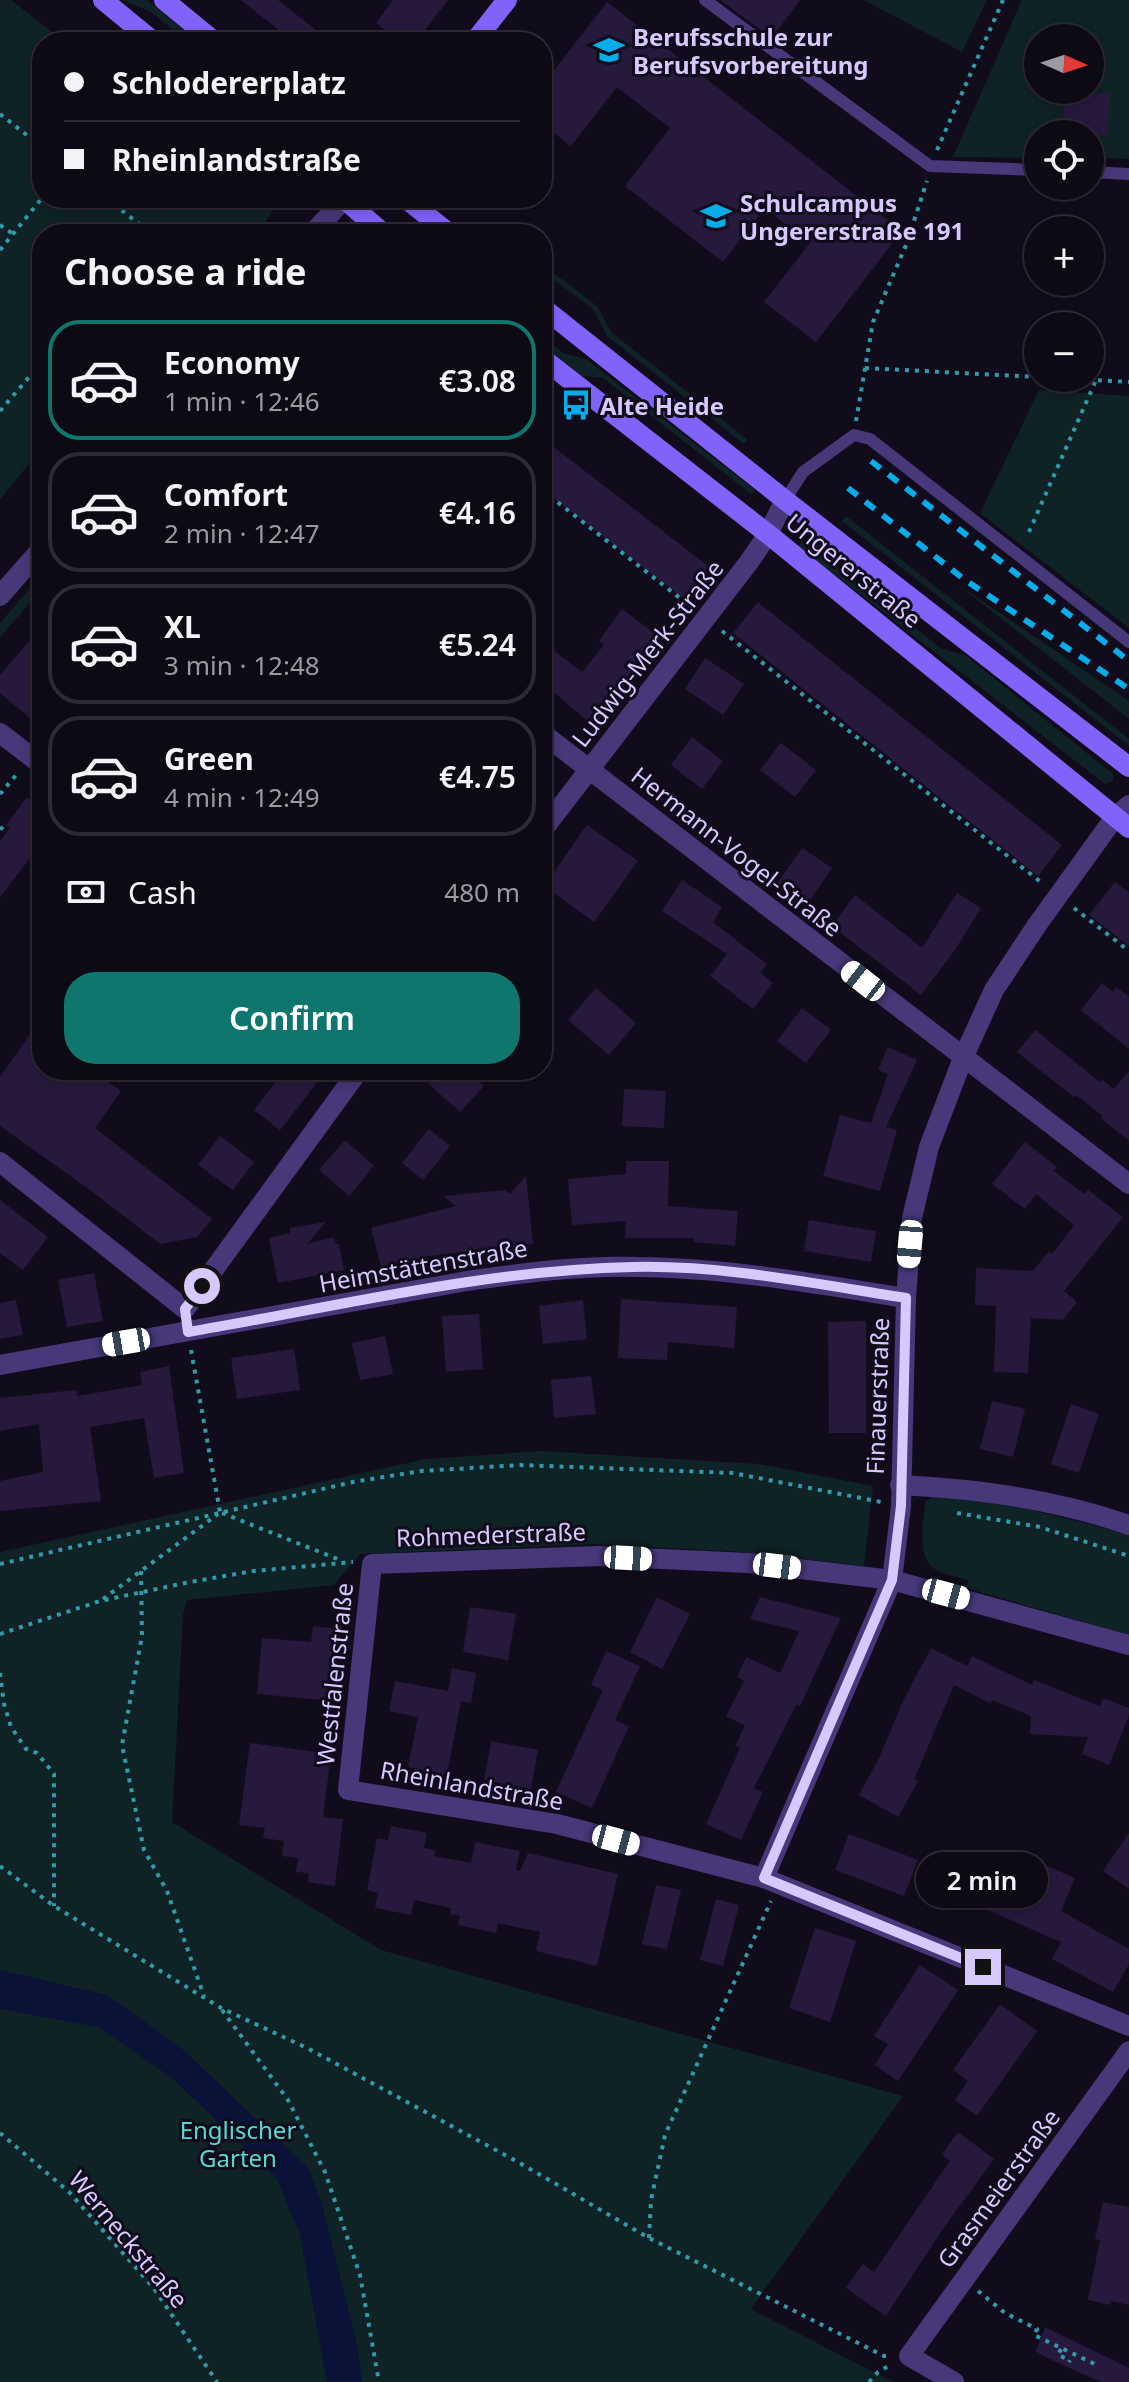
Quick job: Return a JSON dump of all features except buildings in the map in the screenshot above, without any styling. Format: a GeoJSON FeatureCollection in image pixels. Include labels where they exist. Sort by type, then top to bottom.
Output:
{"type":"FeatureCollection","features":[{"type":"Feature","properties":{"kind":"main road"},"geometry":{"type":"LineString","coordinates":[[103,0],[142,32]]}},
{"type":"Feature","properties":{"kind":"main road"},"geometry":{"type":"LineString","coordinates":[[164,0],[203,32]]}},
{"type":"Feature","properties":{"kind":"main road"},"geometry":{"type":"LineString","coordinates":[[482,32],[507,0]]}},
{"type":"Feature","properties":{"kind":"main road"},"geometry":{"type":"LineString","coordinates":[[355,208],[373,224]]}},
{"type":"Feature","properties":{"kind":"main road"},"geometry":{"type":"LineString","coordinates":[[418,208],[438,224]]}},
{"type":"Feature","properties":{"kind":"main road","name":"Ungererstraße"},"geometry":{"type":"LineString","coordinates":[[552,315],[1129,767]]}},
{"type":"Feature","properties":{"kind":"main road","name":"Ungererstraße"},"geometry":{"type":"LineString","coordinates":[[552,366],[1124,817]]}},
{"type":"Feature","properties":{"kind":"street"},"geometry":{"type":"LineString","coordinates":[[321,224],[335,208]]}},
{"type":"Feature","properties":{"kind":"street","name":"Ludwig-Merk-Straße"},"geometry":{"type":"LineString","coordinates":[[552,818],[768,534],[785,500]]}},
{"type":"Feature","properties":{"kind":"street"},"geometry":{"type":"LineString","coordinates":[[0,596],[32,559]]}},
{"type":"Feature","properties":{"kind":"street"},"geometry":{"type":"LineString","coordinates":[[0,733],[32,756]]}},
{"type":"Feature","properties":{"kind":"street","name":"Hermann-Vogel-Straße"},"geometry":{"type":"LineString","coordinates":[[552,741],[1129,1184]]}},
{"type":"Feature","properties":{"kind":"street","name":"Finauerstraße"},"geometry":{"type":"LineString","coordinates":[[771,1881],[892,1580],[901,1495],[906,1298],[912,1218],[925,1161],[963,1058],[994,990],[1059,896],[1124,817]]}},
{"type":"Feature","properties":{"kind":"street"},"geometry":{"type":"LineString","coordinates":[[188,1332],[185,1309],[352,1080]]}},
{"type":"Feature","properties":{"kind":"street"},"geometry":{"type":"LineString","coordinates":[[0,1162],[185,1309]]}},
{"type":"Feature","properties":{"kind":"street","name":"Heimstättenstraße"},"geometry":{"type":"LineString","coordinates":[[0,1365],[537,1271],[636,1266],[739,1273],[906,1298]]}},
{"type":"Feature","properties":{"kind":"street"},"geometry":{"type":"LineString","coordinates":[[901,1495],[1003,1494],[1051,1503],[1129,1525]]}},
{"type":"Feature","properties":{"kind":"street","name":"Rohmederstraße"},"geometry":{"type":"LineString","coordinates":[[372,1564],[598,1556],[749,1563],[892,1580],[1129,1645]]}},
{"type":"Feature","properties":{"kind":"street","name":"Westfalenstraße"},"geometry":{"type":"LineString","coordinates":[[348,1790],[372,1564]]}},
{"type":"Feature","properties":{"kind":"street","name":"Rheinlandstraße"},"geometry":{"type":"LineString","coordinates":[[348,1790],[557,1824],[771,1881],[1129,2026]]}},
{"type":"Feature","properties":{"kind":"street","name":"Grasmeierstraße"},"geometry":{"type":"LineString","coordinates":[[909,2356],[1129,2051]]}},
{"type":"Feature","properties":{"kind":"street"},"geometry":{"type":"LineString","coordinates":[[909,2356],[954,2382]]}},
{"type":"Feature","properties":{"kind":"lane"},"geometry":{"type":"LineString","coordinates":[[705,0],[930,166],[1024,169]]}},
{"type":"Feature","properties":{"kind":"lane"},"geometry":{"type":"LineString","coordinates":[[1104,173],[1129,174]]}},
{"type":"Feature","properties":{"kind":"lane"},"geometry":{"type":"LineString","coordinates":[[785,500],[803,472],[854,435],[870,439],[1129,642]]}},
{"type":"Feature","properties":{"kind":"path"},"geometry":{"type":"LineString","coordinates":[[854,435],[873,322],[906,245],[926,189],[930,166],[1003,0]]}},
{"type":"Feature","properties":{"kind":"path"},"geometry":{"type":"LineString","coordinates":[[0,114],[32,139]]}},
{"type":"Feature","properties":{"kind":"path"},"geometry":{"type":"LineString","coordinates":[[0,250],[34,208]]}},
{"type":"Feature","properties":{"kind":"path"},"geometry":{"type":"LineString","coordinates":[[118,208],[138,224]]}},
{"type":"Feature","properties":{"kind":"path"},"geometry":{"type":"LineString","coordinates":[[496,224],[499,220]]}},
{"type":"Feature","properties":{"kind":"path"},"geometry":{"type":"LineString","coordinates":[[0,225],[13,234]]}},
{"type":"Feature","properties":{"kind":"path"},"geometry":{"type":"LineString","coordinates":[[865,368],[1024,376]]}},
{"type":"Feature","properties":{"kind":"path"},"geometry":{"type":"LineString","coordinates":[[0,411],[32,374]]}},
{"type":"Feature","properties":{"kind":"path"},"geometry":{"type":"LineString","coordinates":[[1104,380],[1129,382]]}},
{"type":"Feature","properties":{"kind":"path"},"geometry":{"type":"LineString","coordinates":[[1029,532],[1091,392]]}},
{"type":"Feature","properties":{"kind":"path"},"geometry":{"type":"LineString","coordinates":[[0,400],[6,405]]}},
{"type":"Feature","properties":{"kind":"path"},"geometry":{"type":"LineString","coordinates":[[552,498],[1129,951]]}},
{"type":"Feature","properties":{"kind":"path"},"geometry":{"type":"LineString","coordinates":[[0,794],[32,759]]}},
{"type":"Feature","properties":{"kind":"path"},"geometry":{"type":"LineString","coordinates":[[188,1332],[220,1512]]}},
{"type":"Feature","properties":{"kind":"path"},"geometry":{"type":"LineString","coordinates":[[0,1564],[353,1482],[421,1471],[520,1465],[733,1473],[901,1495]]}},
{"type":"Feature","properties":{"kind":"path"},"geometry":{"type":"LineString","coordinates":[[100,1601],[220,1512]]}},
{"type":"Feature","properties":{"kind":"path"},"geometry":{"type":"LineString","coordinates":[[0,1634],[100,1601],[254,1571],[342,1561],[220,1512]]}},
{"type":"Feature","properties":{"kind":"path"},"geometry":{"type":"LineString","coordinates":[[956,1513],[1040,1527],[1129,1556]]}},
{"type":"Feature","properties":{"kind":"path"},"geometry":{"type":"LineString","coordinates":[[141,1571],[142,1636],[122,1745],[144,1850],[167,1891],[204,1998]]}},
{"type":"Feature","properties":{"kind":"path"},"geometry":{"type":"LineString","coordinates":[[0,1673],[11,1727],[26,1749],[37,1753],[54,1774],[54,1906]]}},
{"type":"Feature","properties":{"kind":"path"},"geometry":{"type":"LineString","coordinates":[[0,1866],[54,1906],[221,2008],[307,2048],[518,2162],[649,2238],[884,2356],[909,2356]]}},
{"type":"Feature","properties":{"kind":"path"},"geometry":{"type":"LineString","coordinates":[[649,2238],[651,2200],[665,2135],[771,1881]]}},
{"type":"Feature","properties":{"kind":"path"},"geometry":{"type":"LineString","coordinates":[[221,2008],[288,2100],[325,2172],[360,2275],[379,2382]]}},
{"type":"Feature","properties":{"kind":"path","name":"Werneckstraße"},"geometry":{"type":"LineString","coordinates":[[0,2133],[69,2192],[142,2275],[217,2382]]}},
{"type":"Feature","properties":{"kind":"path"},"geometry":{"type":"LineString","coordinates":[[964,2280],[1005,2313],[1037,2329],[1034,2335],[1099,2366]]}},
{"type":"Feature","properties":{"kind":"path"},"geometry":{"type":"LineString","coordinates":[[1061,2349],[1058,2355],[1069,2362]]}},
{"type":"Feature","properties":{"kind":"path"},"geometry":{"type":"LineString","coordinates":[[869,2382],[878,2372],[909,2356]]}},
{"type":"Feature","properties":{"kind":"green space"},"geometry":{"type":"Polygon","coordinates":[[[0,0],[11,0],[52,32],[32,32],[32,208],[270,208],[272,212],[264,224],[32,224],[32,461],[0,499],[0,0]]]}},
{"type":"Feature","properties":{"kind":"green space"},"geometry":{"type":"Polygon","coordinates":[[[123,0],[147,0],[186,32],[176,32],[151,12],[123,0]]]}},
{"type":"Feature","properties":{"kind":"green space"},"geometry":{"type":"Polygon","coordinates":[[[864,0],[987,0],[962,52],[864,0]]]}},
{"type":"Feature","properties":{"kind":"green space"},"geometry":{"type":"Polygon","coordinates":[[[1022,0],[1129,0],[1129,159],[1104,158],[1104,120],[1024,120],[1024,158],[953,157],[1022,0]]]}},
{"type":"Feature","properties":{"kind":"green space"},"geometry":{"type":"Polygon","coordinates":[[[552,272],[597,306],[611,332],[748,440],[744,444],[607,336],[593,309],[552,278],[552,272]]]}},
{"type":"Feature","properties":{"kind":"green space"},"geometry":{"type":"Polygon","coordinates":[[[552,344],[563,353],[586,359],[755,490],[751,494],[603,378],[582,376],[552,353],[552,344]]]}},
{"type":"Feature","properties":{"kind":"green space"},"geometry":{"type":"Polygon","coordinates":[[[1038,392],[1129,396],[1129,628],[980,513],[1038,392]]]}},
{"type":"Feature","properties":{"kind":"green space"},"geometry":{"type":"Polygon","coordinates":[[[846,516],[1129,739],[1129,746],[842,521],[846,516]]]}},
{"type":"Feature","properties":{"kind":"green space"},"geometry":{"type":"Polygon","coordinates":[[[802,540],[942,649],[965,655],[1113,774],[1113,781],[1105,784],[798,546],[802,540]]]}},
{"type":"Feature","properties":{"kind":"green space"},"geometry":{"type":"Polygon","coordinates":[[[956,583],[1129,701],[1129,719],[956,583]]]}},
{"type":"Feature","properties":{"kind":"green space"},"geometry":{"type":"Polygon","coordinates":[[[32,586],[32,600],[0,637],[0,623],[32,586]]]}},
{"type":"Feature","properties":{"kind":"green space","name":"Englischer Garten"},"geometry":{"type":"Polygon","coordinates":[[[541,1451],[759,1464],[873,1486],[864,1566],[744,1552],[593,1544],[360,1554],[334,1585],[187,1600],[183,1615],[172,1822],[381,1950],[903,2096],[751,2309],[893,2382],[0,2382],[0,1552],[426,1459],[541,1451]]]}},
{"type":"Feature","properties":{"kind":"green space"},"geometry":{"type":"Polygon","coordinates":[[[932,1497],[1007,1504],[1129,1534],[1129,1635],[966,1588],[968,1580],[936,1570],[925,1556],[922,1539],[925,1502],[932,1497]]]}},
{"type":"Feature","properties":{"kind":"water"},"geometry":{"type":"Polygon","coordinates":[[[0,1970],[107,1995],[181,2048],[308,2168],[321,2201],[357,2345],[362,2382],[327,2382],[300,2235],[277,2179],[171,2077],[98,2027],[0,2009],[0,1970]]]}},
{"type":"Feature","properties":{"kind":"railway"},"geometry":{"type":"LineString","coordinates":[[871,461],[1129,661]]}},
{"type":"Feature","properties":{"kind":"railway"},"geometry":{"type":"LineString","coordinates":[[848,488],[965,580],[1129,689]]}},
{"type":"Feature","properties":{"kind":"place","name":"Berufsschule zur Berufsvorbereitung"},"geometry":{"type":"Point","coordinates":[609,50]}},
{"type":"Feature","properties":{"kind":"place","name":"Schulcampus Ungererstraße 191"},"geometry":{"type":"Point","coordinates":[716,216]}},
{"type":"Feature","properties":{"kind":"place","name":"Alte Heide"},"geometry":{"type":"Point","coordinates":[576,405]}},
{"type":"Feature","properties":{"kind":"route"},"geometry":{"type":"LineString","coordinates":[[202,1286],[185,1309],[188,1332],[467,1281],[537,1271],[636,1266],[739,1273],[906,1298],[901,1506],[892,1580],[764,1878],[983,1967]]}}]}
